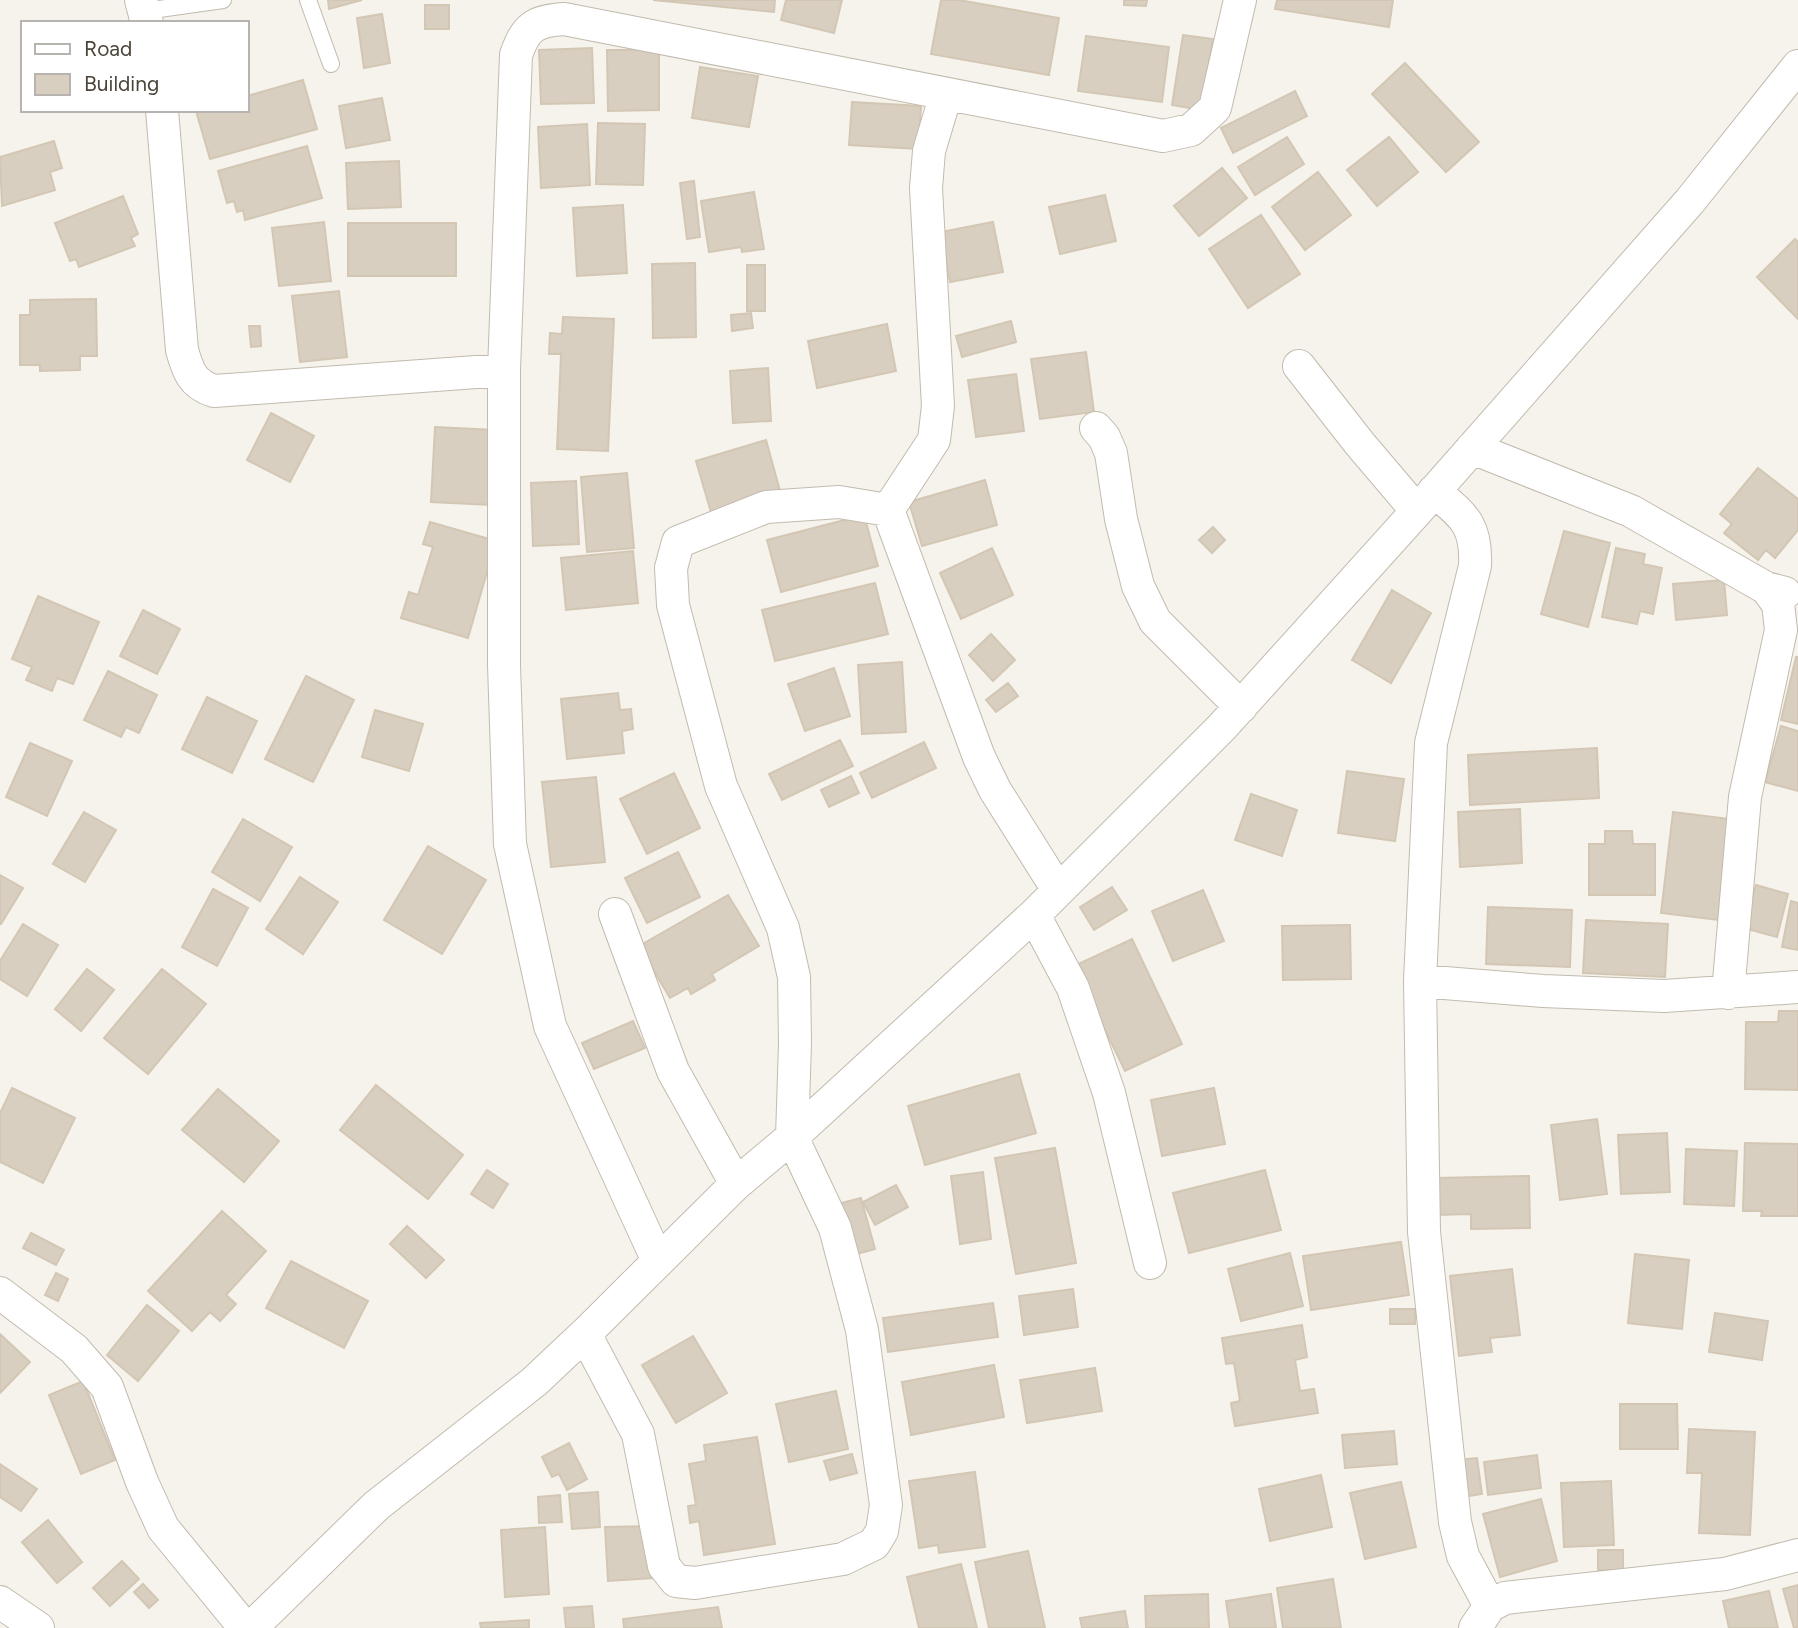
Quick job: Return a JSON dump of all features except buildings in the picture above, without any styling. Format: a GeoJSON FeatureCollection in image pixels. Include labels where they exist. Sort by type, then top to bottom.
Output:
{"type":"FeatureCollection","features":[{"type":"Feature","properties":{"kind":"street"},"geometry":{"type":"LineString","coordinates":[[658,1261],[550,1026],[510,844],[504,665],[504,370],[516,55],[523,36],[541,21],[564,19],[1163,136],[1191,130],[1215,108],[1240,0]]}},
{"type":"Feature","properties":{"kind":"street"},"geometry":{"type":"LineString","coordinates":[[251,1628],[376,1506],[534,1382],[736,1184],[792,1138],[1034,915],[1241,707],[1690,201],[1798,66]]}},
{"type":"Feature","properties":{"kind":"street"},"geometry":{"type":"LineString","coordinates":[[888,510],[934,440],[938,406],[926,188],[929,151],[946,94]]}},
{"type":"Feature","properties":{"kind":"street"},"geometry":{"type":"LineString","coordinates":[[162,112],[182,350],[187,367],[200,386],[214,391],[504,370]]}},
{"type":"Feature","properties":{"kind":"street"},"geometry":{"type":"LineString","coordinates":[[1298,366],[1426,501],[1464,516],[1476,545],[1475,566],[1431,743],[1420,981],[1424,1232],[1455,1522],[1483,1617],[1505,1598],[1725,1574],[1798,1555]]}},
{"type":"Feature","properties":{"kind":"street"},"geometry":{"type":"LineString","coordinates":[[1096,428],[1104,437],[1111,453],[1121,519],[1138,586],[1155,621],[1241,707]]}},
{"type":"Feature","properties":{"kind":"street"},"geometry":{"type":"LineString","coordinates":[[1472,448],[1631,511],[1766,588],[1798,596]]}},
{"type":"Feature","properties":{"kind":"street"},"geometry":{"type":"LineString","coordinates":[[585,1334],[638,1434],[664,1566],[676,1581],[695,1583],[842,1559],[874,1544],[882,1531],[886,1505],[862,1330],[835,1228],[792,1138],[794,976],[783,928],[721,786],[673,605],[671,568],[678,542],[766,507],[839,502],[888,510]]}},
{"type":"Feature","properties":{"kind":"street"},"geometry":{"type":"LineString","coordinates":[[888,510],[979,757],[995,790],[1058,890]]}},
{"type":"Feature","properties":{"kind":"street"},"geometry":{"type":"LineString","coordinates":[[1728,993],[1745,797],[1780,630],[1778,604],[1766,588]]}},
{"type":"Feature","properties":{"kind":"street"},"geometry":{"type":"LineString","coordinates":[[615,914],[673,1070],[736,1184]]}},
{"type":"Feature","properties":{"kind":"street"},"geometry":{"type":"LineString","coordinates":[[1034,915],[1073,988],[1109,1093],[1150,1263]]}},
{"type":"Feature","properties":{"kind":"street"},"geometry":{"type":"LineString","coordinates":[[1420,981],[1556,992],[1664,996],[1798,986]]}},
{"type":"Feature","properties":{"kind":"street"},"geometry":{"type":"LineString","coordinates":[[0,1293],[74,1349],[107,1387],[142,1482],[163,1528],[245,1628]]}},
{"type":"Feature","properties":{"kind":"street"},"geometry":{"type":"LineString","coordinates":[[0,1602],[38,1628]]}},
{"type":"Feature","properties":{"kind":"lane"},"geometry":{"type":"LineString","coordinates":[[144,11],[223,0]]}},
{"type":"Feature","properties":{"kind":"lane"},"geometry":{"type":"LineString","coordinates":[[308,0],[331,64]]}}]}
